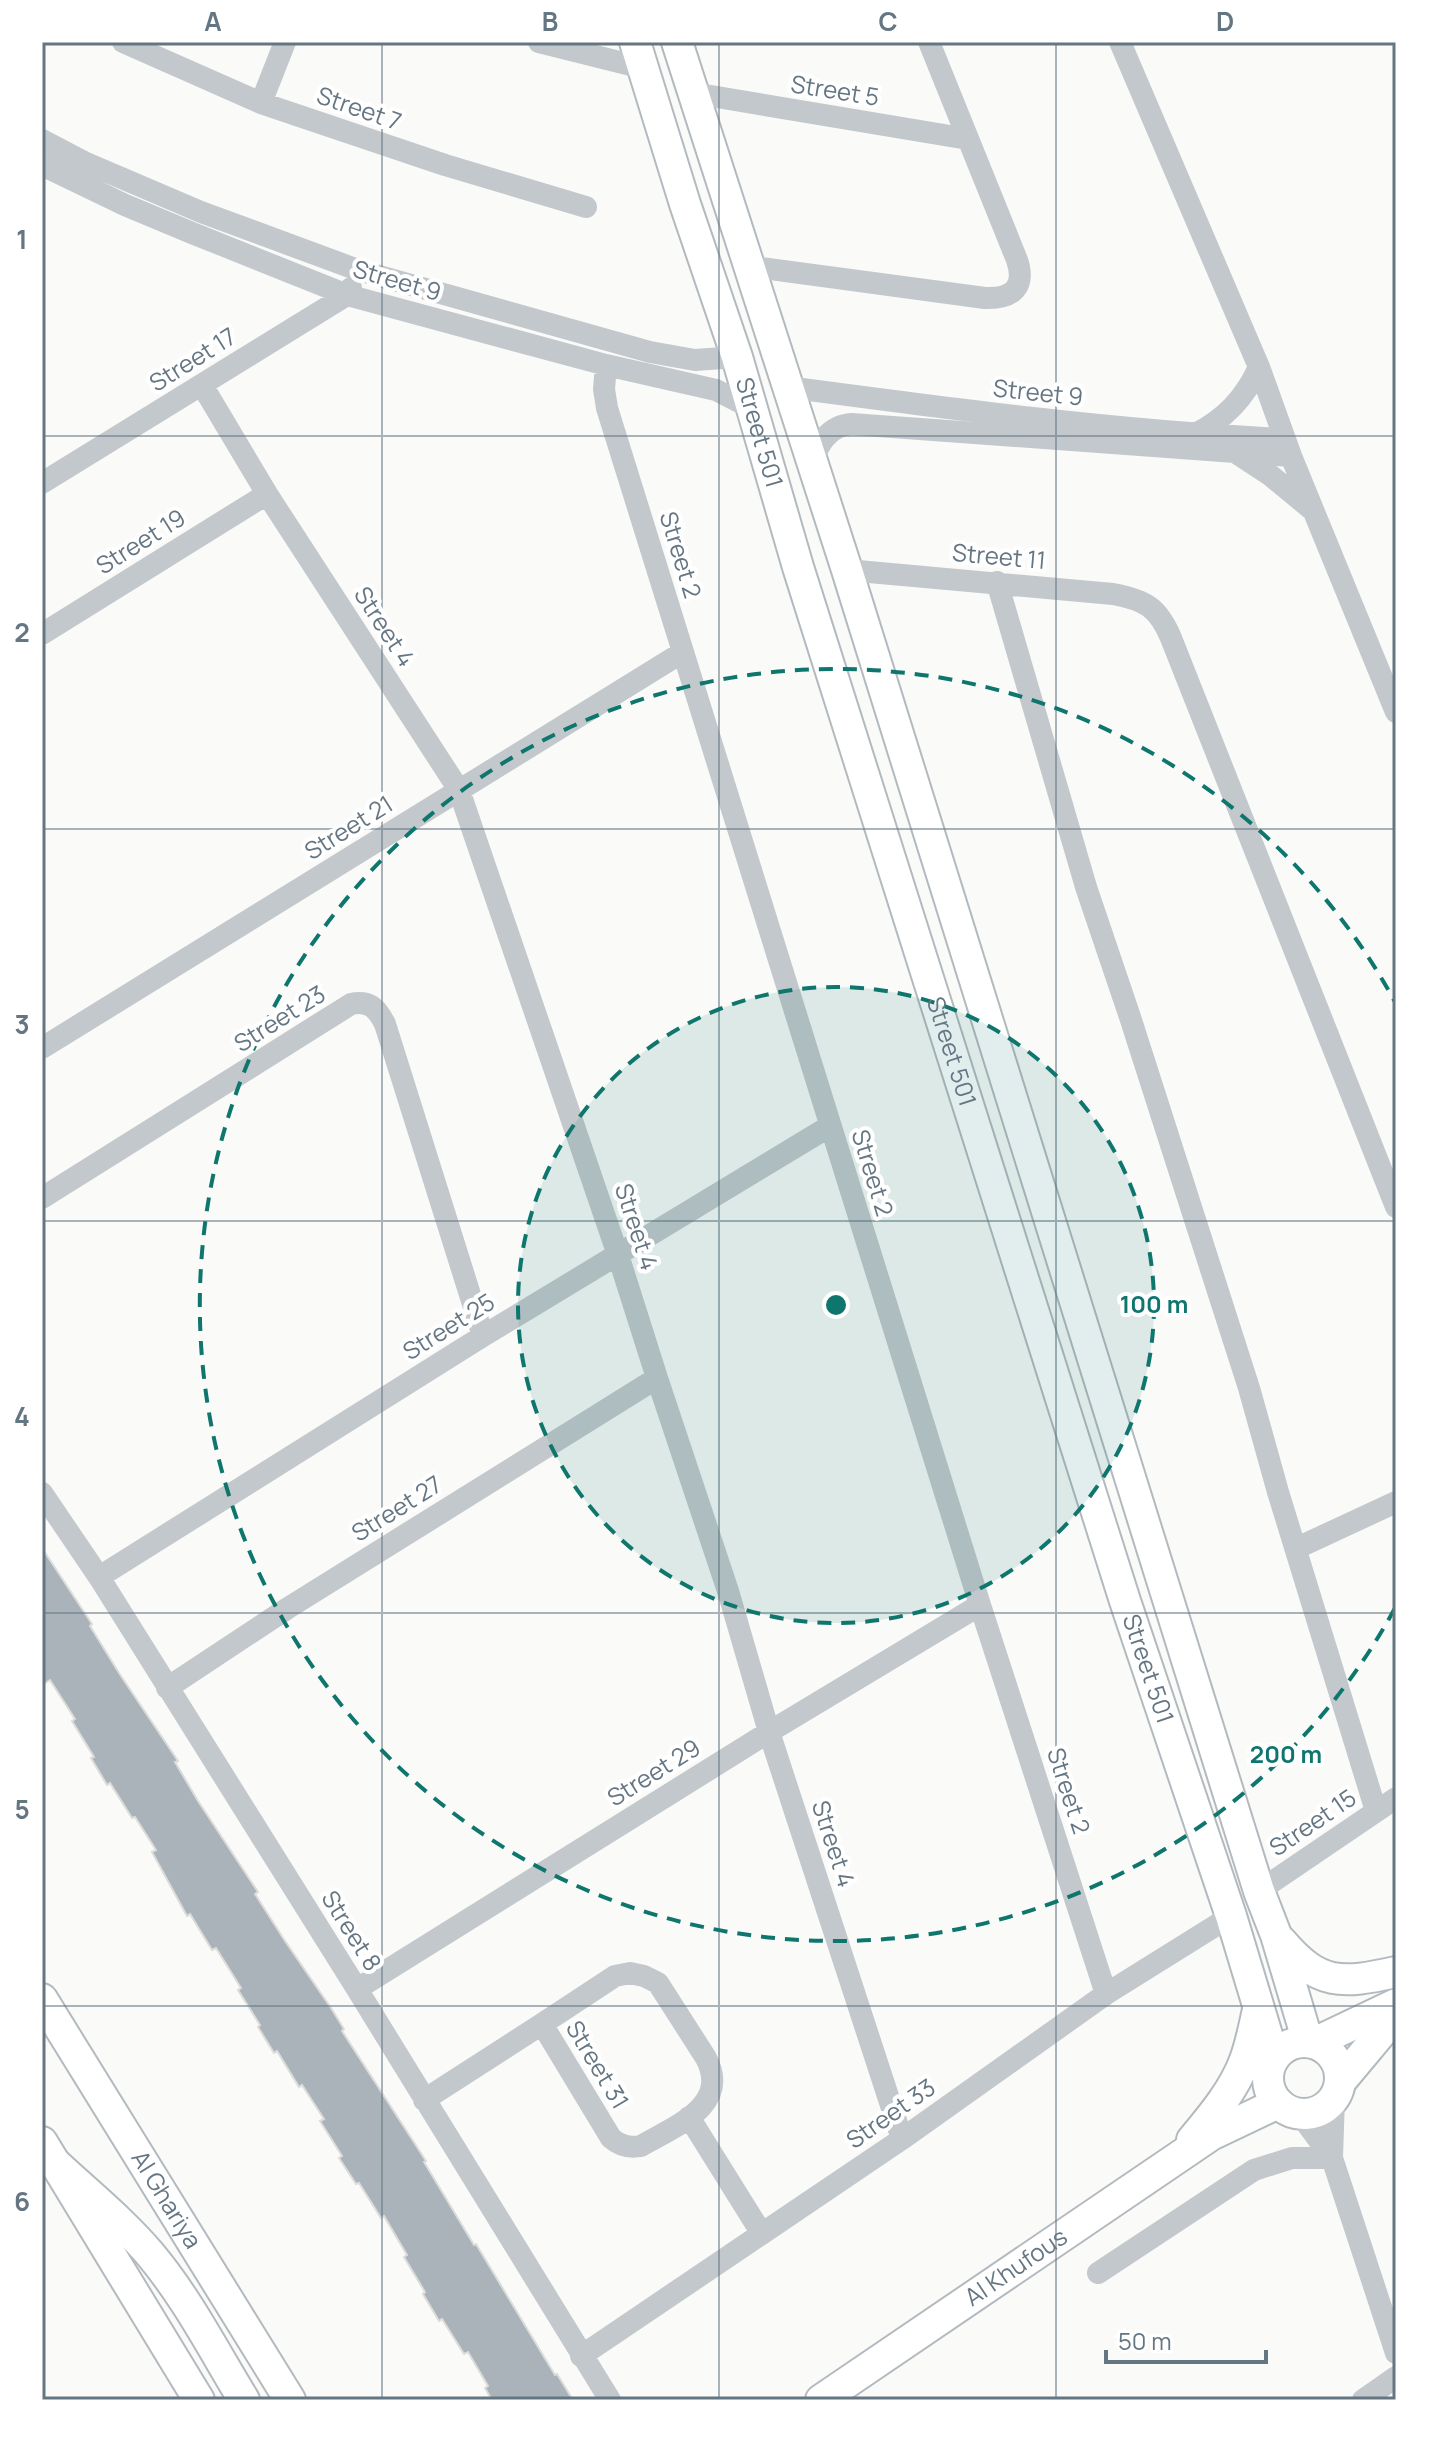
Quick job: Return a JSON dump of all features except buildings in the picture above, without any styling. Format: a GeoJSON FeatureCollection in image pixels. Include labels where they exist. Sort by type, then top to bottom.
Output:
{"type":"FeatureCollection","features":[{"type":"Feature","properties":{"kind":"street","name":"Street 7"},"geometry":{"type":"LineString","coordinates":[[123,42],[261,103],[445,165],[586,207]]}},
{"type":"Feature","properties":{"kind":"street"},"geometry":{"type":"LineString","coordinates":[[261,103],[285,42]]}},
{"type":"Feature","properties":{"kind":"street"},"geometry":{"type":"LineString","coordinates":[[539,42],[639,55]]}},
{"type":"Feature","properties":{"kind":"street","name":"Street 501"},"geometry":{"type":"LineString","coordinates":[[677,42],[847,570],[1259,1891],[1311,2042]]}},
{"type":"Feature","properties":{"kind":"street"},"geometry":{"type":"LineString","coordinates":[[747,266],[985,298],[1001,297],[1014,291],[1020,280],[1020,269],[929,42]]}},
{"type":"Feature","properties":{"kind":"street"},"geometry":{"type":"LineString","coordinates":[[1120,42],[1259,367],[1287,448],[1396,712]]}},
{"type":"Feature","properties":{"kind":"street","name":"Street 501"},"geometry":{"type":"LineString","coordinates":[[639,55],[737,357],[802,581],[1115,1571],[1260,2005],[1271,2065]]}},
{"type":"Feature","properties":{"kind":"street","name":"Street 5"},"geometry":{"type":"LineString","coordinates":[[693,93],[968,139]]}},
{"type":"Feature","properties":{"kind":"street","name":"Street 9"},"geometry":{"type":"LineString","coordinates":[[42,140],[84,162],[201,212],[358,270],[650,352],[695,360],[737,357]]}},
{"type":"Feature","properties":{"kind":"street","name":"Street 9"},"geometry":{"type":"LineString","coordinates":[[42,165],[165,222],[347,295],[606,365],[716,390],[751,408]]}},
{"type":"Feature","properties":{"kind":"street"},"geometry":{"type":"LineString","coordinates":[[347,295],[358,270]]}},
{"type":"Feature","properties":{"kind":"street","name":"Street 17"},"geometry":{"type":"LineString","coordinates":[[42,483],[347,295]]}},
{"type":"Feature","properties":{"kind":"street","name":"Street 2"},"geometry":{"type":"LineString","coordinates":[[606,365],[604,389],[607,408],[980,1605],[1106,1994]]}},
{"type":"Feature","properties":{"kind":"street"},"geometry":{"type":"LineString","coordinates":[[1193,435],[1228,412],[1246,392],[1259,367]]}},
{"type":"Feature","properties":{"kind":"street","name":"Street 4"},"geometry":{"type":"LineString","coordinates":[[202,385],[267,494],[459,790],[618,1255],[902,2139]]}},
{"type":"Feature","properties":{"kind":"street","name":"Street 9"},"geometry":{"type":"LineString","coordinates":[[787,387],[1287,448]]}},
{"type":"Feature","properties":{"kind":"street","name":"Street 9"},"geometry":{"type":"LineString","coordinates":[[812,462],[817,449],[831,431],[851,424],[1237,453],[1287,448]]}},
{"type":"Feature","properties":{"kind":"street"},"geometry":{"type":"LineString","coordinates":[[1237,453],[1270,475],[1315,513]]}},
{"type":"Feature","properties":{"kind":"street","name":"Street 19"},"geometry":{"type":"LineString","coordinates":[[42,634],[267,494]]}},
{"type":"Feature","properties":{"kind":"street","name":"Street 11"},"geometry":{"type":"LineString","coordinates":[[847,570],[1113,594],[1144,602],[1153,609],[1166,627],[1396,1207]]}},
{"type":"Feature","properties":{"kind":"street"},"geometry":{"type":"LineString","coordinates":[[997,582],[1086,887],[1249,1388],[1376,1811]]}},
{"type":"Feature","properties":{"kind":"street","name":"Street 21"},"geometry":{"type":"LineString","coordinates":[[42,1048],[683,652]]}},
{"type":"Feature","properties":{"kind":"street","name":"Street 23"},"geometry":{"type":"LineString","coordinates":[[42,1198],[351,1004],[364,1002],[379,1012],[385,1024],[483,1336]]}},
{"type":"Feature","properties":{"kind":"street","name":"Street 25"},"geometry":{"type":"LineString","coordinates":[[99,1577],[483,1336],[830,1126]]}},
{"type":"Feature","properties":{"kind":"street","name":"Street 27"},"geometry":{"type":"LineString","coordinates":[[167,1688],[288,1608],[657,1378]]}},
{"type":"Feature","properties":{"kind":"street","name":"Street 8"},"geometry":{"type":"LineString","coordinates":[[42,1493],[99,1577],[610,2400]]}},
{"type":"Feature","properties":{"kind":"street"},"geometry":{"type":"LineString","coordinates":[[1297,1548],[1396,1502]]}},
{"type":"Feature","properties":{"kind":"street","name":"Street 29"},"geometry":{"type":"LineString","coordinates":[[357,1989],[769,1732],[980,1605]]}},
{"type":"Feature","properties":{"kind":"street","name":"Street 15"},"geometry":{"type":"LineString","coordinates":[[1259,1891],[1396,1798]]}},
{"type":"Feature","properties":{"kind":"street","name":"Street 33"},"geometry":{"type":"LineString","coordinates":[[581,2356],[902,2139],[1106,1994],[1231,1916]]}},
{"type":"Feature","properties":{"kind":"street"},"geometry":{"type":"LineString","coordinates":[[1276,1935],[1294,1957],[1319,1975],[1353,1980],[1396,1972]]}},
{"type":"Feature","properties":{"kind":"street","name":"Street 31"},"geometry":{"type":"LineString","coordinates":[[424,2100],[615,1976],[630,1973],[658,1983],[712,2069],[712,2092],[700,2111],[641,2146],[617,2143],[611,2138],[542,2024]]}},
{"type":"Feature","properties":{"kind":"street","name":"Al Ghariya"},"geometry":{"type":"LineString","coordinates":[[42,1999],[290,2400]]}},
{"type":"Feature","properties":{"kind":"street"},"geometry":{"type":"LineString","coordinates":[[1332,2158],[1269,2089],[1271,2065],[1292,2043],[1311,2042],[1396,2004]]}},
{"type":"Feature","properties":{"kind":"street"},"geometry":{"type":"LineString","coordinates":[[1174,2160],[1206,2123],[1235,2082],[1249,2049],[1260,2005]]}},
{"type":"Feature","properties":{"kind":"street"},"geometry":{"type":"LineString","coordinates":[[1288,2108],[1315,2112],[1329,2103],[1396,2015]]}},
{"type":"Feature","properties":{"kind":"street"},"geometry":{"type":"LineString","coordinates":[[1311,2042],[1331,2054],[1340,2072],[1332,2158],[1396,2353]]}},
{"type":"Feature","properties":{"kind":"street","name":"Al Khufous"},"geometry":{"type":"LineString","coordinates":[[1211,2135],[1271,2065]]}},
{"type":"Feature","properties":{"kind":"street","name":"Al Khufous"},"geometry":{"type":"LineString","coordinates":[[821,2400],[1211,2135],[1288,2108]]}},
{"type":"Feature","properties":{"kind":"street"},"geometry":{"type":"LineString","coordinates":[[689,2117],[762,2234]]}},
{"type":"Feature","properties":{"kind":"street"},"geometry":{"type":"LineString","coordinates":[[49,2153],[199,2400]]}},
{"type":"Feature","properties":{"kind":"street"},"geometry":{"type":"LineString","coordinates":[[49,2153],[156,2262],[244,2400]]}},
{"type":"Feature","properties":{"kind":"street"},"geometry":{"type":"LineString","coordinates":[[1098,2273],[1254,2170],[1292,2158],[1332,2158]]}},
{"type":"Feature","properties":{"kind":"street"},"geometry":{"type":"LineString","coordinates":[[1363,2400],[1396,2377]]}}]}
